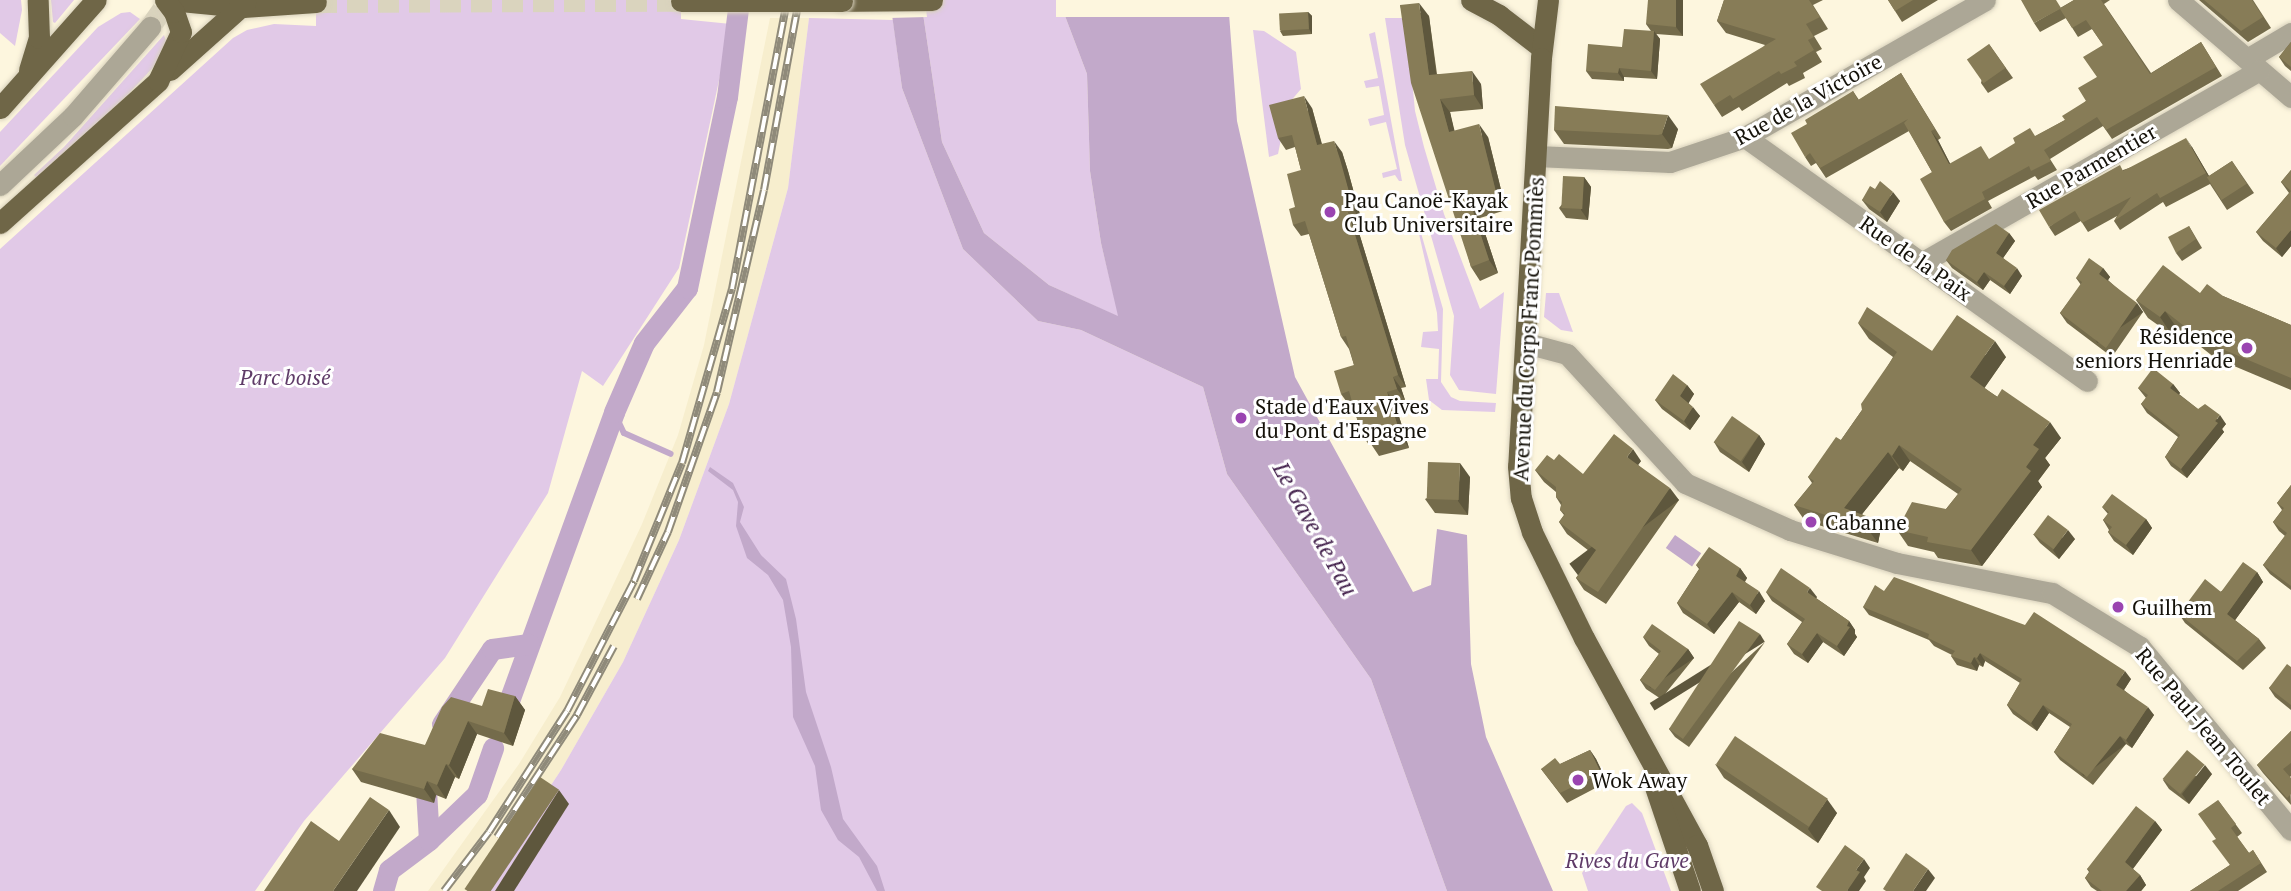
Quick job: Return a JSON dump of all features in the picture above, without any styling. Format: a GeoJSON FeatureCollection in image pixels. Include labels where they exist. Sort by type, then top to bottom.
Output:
{"type":"FeatureCollection","features":[{"type":"Feature","properties":{"kind":"main road"},"geometry":{"type":"LineString","coordinates":[[27,78],[39,38],[38,0]]}},
{"type":"Feature","properties":{"kind":"main road"},"geometry":{"type":"LineString","coordinates":[[0,108],[96,0]]}},
{"type":"Feature","properties":{"kind":"main road"},"geometry":{"type":"LineString","coordinates":[[167,0],[245,4],[316,2]]}},
{"type":"Feature","properties":{"kind":"main road"},"geometry":{"type":"LineString","coordinates":[[158,81],[181,32],[167,0]]}},
{"type":"Feature","properties":{"kind":"main road"},"geometry":{"type":"LineString","coordinates":[[681,1],[932,0]]}},
{"type":"Feature","properties":{"kind":"main road"},"geometry":{"type":"LineString","coordinates":[[1471,0],[1499,15],[1542,48]]}},
{"type":"Feature","properties":{"kind":"main road","name":"Avenue du Corps Franc Pommiès"},"geometry":{"type":"LineString","coordinates":[[1548,0],[1542,48],[1518,466],[1521,498],[1532,532],[1647,755],[1698,845],[1713,891]]}},
{"type":"Feature","properties":{"kind":"main road"},"geometry":{"type":"LineString","coordinates":[[0,223],[245,4]]}},
{"type":"Feature","properties":{"kind":"main road","name":"Avenue du Corps Franc Pommiès"},"geometry":{"type":"LineString","coordinates":[[1647,755],[1657,798],[1690,891]]}},
{"type":"Feature","properties":{"kind":"street","name":"Rue de la Victoire"},"geometry":{"type":"LineString","coordinates":[[1536,156],[1670,162],[1745,137],[1985,0]]}},
{"type":"Feature","properties":{"kind":"street"},"geometry":{"type":"LineString","coordinates":[[2178,0],[2291,96]]}},
{"type":"Feature","properties":{"kind":"street"},"geometry":{"type":"LineString","coordinates":[[0,185],[73,116],[150,27]]}},
{"type":"Feature","properties":{"kind":"street","name":"Rue Parmentier"},"geometry":{"type":"LineString","coordinates":[[1923,262],[2253,65],[2291,33]]}},
{"type":"Feature","properties":{"kind":"street","name":"Rue de la Paix"},"geometry":{"type":"LineString","coordinates":[[1745,137],[2087,381]]}},
{"type":"Feature","properties":{"kind":"street","name":"Rue Paul-Jean Toulet"},"geometry":{"type":"LineString","coordinates":[[1525,343],[1567,354],[1685,483],[1790,530],[1897,563],[2052,593],[2140,647],[2291,830]]}},
{"type":"Feature","properties":{"kind":"shaded area"},"geometry":{"type":"Polygon","coordinates":[[[770,18],[809,18],[788,188],[729,404],[679,540],[623,662],[561,770],[481,891],[428,891],[519,764],[560,697],[642,524],[678,435],[704,345],[770,18]]]}},
{"type":"Feature","properties":{"kind":"green space"},"geometry":{"type":"Polygon","coordinates":[[[0,0],[21,0],[22,10],[15,46],[0,33],[0,0]]]}},
{"type":"Feature","properties":{"kind":"green space"},"geometry":{"type":"Polygon","coordinates":[[[51,0],[74,0],[55,23],[53,22],[51,0]]]}},
{"type":"Feature","properties":{"kind":"green space","name":"Parc boisé"},"geometry":{"type":"Polygon","coordinates":[[[316,0],[681,0],[681,19],[731,24],[679,268],[603,386],[582,371],[548,493],[445,658],[304,821],[255,891],[0,891],[0,249],[233,38],[247,30],[274,24],[316,26],[316,0]]]}},
{"type":"Feature","properties":{"kind":"green space"},"geometry":{"type":"Polygon","coordinates":[[[921,0],[1059,0],[1087,74],[1090,171],[1101,243],[1119,317],[1049,285],[984,233],[942,142],[921,0]]]}},
{"type":"Feature","properties":{"kind":"green space"},"geometry":{"type":"Polygon","coordinates":[[[130,12],[140,19],[0,166],[0,132],[98,27],[121,13],[130,12]]]}},
{"type":"Feature","properties":{"kind":"green space"},"geometry":{"type":"Polygon","coordinates":[[[809,18],[893,20],[902,88],[963,249],[1038,321],[1081,330],[1203,387],[1227,474],[1371,679],[1447,891],[481,891],[561,770],[623,662],[679,540],[729,404],[788,188],[809,18]]]}},
{"type":"Feature","properties":{"kind":"green space"},"geometry":{"type":"Polygon","coordinates":[[[1385,18],[1406,18],[1415,111],[1424,147],[1444,214],[1480,309],[1504,292],[1496,394],[1459,390],[1450,375],[1454,316],[1405,145],[1385,18]]]}},
{"type":"Feature","properties":{"kind":"green space"},"geometry":{"type":"Polygon","coordinates":[[[1253,30],[1264,31],[1296,52],[1301,89],[1277,117],[1282,134],[1278,154],[1269,157],[1253,30]]]}},
{"type":"Feature","properties":{"kind":"green space"},"geometry":{"type":"Polygon","coordinates":[[[1375,32],[1402,181],[1395,175],[1383,178],[1382,173],[1397,169],[1386,122],[1370,126],[1368,119],[1384,115],[1379,86],[1366,88],[1364,81],[1378,78],[1369,34],[1375,32]]]}},
{"type":"Feature","properties":{"kind":"green space"},"geometry":{"type":"Polygon","coordinates":[[[164,35],[167,44],[164,56],[97,127],[39,180],[34,175],[64,147],[164,35]]]}},
{"type":"Feature","properties":{"kind":"green space"},"geometry":{"type":"Polygon","coordinates":[[[1421,233],[1443,309],[1441,382],[1451,397],[1460,401],[1496,403],[1495,412],[1442,410],[1429,400],[1426,379],[1438,379],[1439,349],[1421,347],[1423,332],[1438,331],[1437,313],[1419,234],[1421,233]]]}},
{"type":"Feature","properties":{"kind":"green space"},"geometry":{"type":"Polygon","coordinates":[[[1546,293],[1559,293],[1573,332],[1561,330],[1544,317],[1546,293]]]}},
{"type":"Feature","properties":{"kind":"green space","name":"Rives du Gave"},"geometry":{"type":"Polygon","coordinates":[[[1632,803],[1642,813],[1671,891],[1588,891],[1582,873],[1626,806],[1632,803]]]}},
{"type":"Feature","properties":{"kind":"water","name":"Le Gave de Pau"},"geometry":{"type":"Polygon","coordinates":[[[890,0],[921,0],[942,142],[984,233],[1049,285],[1118,316],[1101,243],[1090,171],[1087,74],[1059,0],[1228,0],[1237,121],[1295,377],[1413,592],[1431,585],[1437,529],[1467,535],[1471,664],[1486,737],[1553,891],[1447,891],[1371,679],[1227,474],[1203,387],[1081,330],[1038,321],[963,249],[902,88],[890,0]]]}},
{"type":"Feature","properties":{"kind":"water"},"geometry":{"type":"Polygon","coordinates":[[[710,467],[733,483],[744,507],[740,522],[761,555],[786,579],[796,619],[806,692],[831,767],[843,819],[877,866],[885,891],[877,891],[859,857],[838,840],[821,810],[815,766],[793,717],[791,647],[783,600],[768,575],[747,558],[736,526],[738,502],[733,490],[708,471],[710,467]]]}},
{"type":"Feature","properties":{"kind":"water"},"geometry":{"type":"Polygon","coordinates":[[[1675,535],[1701,553],[1692,566],[1666,548],[1675,535]]]}},
{"type":"Feature","properties":{"kind":"pier"},"geometry":{"type":"Polygon","coordinates":[[[886,0],[925,0],[927,17],[889,18],[886,0]]]}},
{"type":"Feature","properties":{"kind":"pier"},"geometry":{"type":"Polygon","coordinates":[[[1056,0],[1232,0],[1232,17],[1056,17],[1056,0]]]}},
{"type":"Feature","properties":{"kind":"building"},"geometry":{"type":"Polygon","coordinates":[[[1648,0],[1676,0],[1676,27],[1646,24],[1648,0]]]}},
{"type":"Feature","properties":{"kind":"building"},"geometry":{"type":"Polygon","coordinates":[[[1724,0],[1809,0],[1820,17],[1806,24],[1814,37],[1808,40],[1814,50],[1794,62],[1797,66],[1781,74],[1779,71],[1733,99],[1730,95],[1714,105],[1700,84],[1776,39],[1717,21],[1724,0]]]}},
{"type":"Feature","properties":{"kind":"building"},"geometry":{"type":"Polygon","coordinates":[[[1888,0],[1913,0],[1895,11],[1888,0]]]}},
{"type":"Feature","properties":{"kind":"building"},"geometry":{"type":"Polygon","coordinates":[[[2021,0],[2056,0],[2061,8],[2074,0],[2101,0],[2150,74],[2201,42],[2216,67],[2106,130],[2097,117],[2044,150],[2051,161],[2031,171],[2029,166],[1982,192],[1985,199],[1944,222],[1920,179],[1932,172],[1904,123],[1908,119],[1820,168],[1810,153],[1805,157],[1791,133],[1807,124],[1805,120],[1853,91],[1858,100],[1901,73],[1935,129],[1931,131],[1949,164],[1981,146],[1989,159],[2015,143],[2013,138],[2030,128],[2035,136],[2065,120],[2062,116],[2086,101],[2078,88],[2097,77],[2083,57],[2103,45],[2086,20],[2072,28],[2060,9],[2034,23],[2021,0]]]}},
{"type":"Feature","properties":{"kind":"building"},"geometry":{"type":"Polygon","coordinates":[[[2204,0],[2252,0],[2263,17],[2241,31],[2204,0]]]}},
{"type":"Feature","properties":{"kind":"building"},"geometry":{"type":"Polygon","coordinates":[[[1419,3],[1429,75],[1472,71],[1474,95],[1440,99],[1449,132],[1479,124],[1497,196],[1471,205],[1489,260],[1471,267],[1411,83],[1400,5],[1419,3]]]}},
{"type":"Feature","properties":{"kind":"building"},"geometry":{"type":"Polygon","coordinates":[[[1308,12],[1309,29],[1280,30],[1279,14],[1308,12]]]}},
{"type":"Feature","properties":{"kind":"building"},"geometry":{"type":"Polygon","coordinates":[[[1624,29],[1654,31],[1651,71],[1619,68],[1618,73],[1586,71],[1588,44],[1622,47],[1624,29]]]}},
{"type":"Feature","properties":{"kind":"building"},"geometry":{"type":"Polygon","coordinates":[[[2291,42],[2291,67],[2279,57],[2291,42]]]}},
{"type":"Feature","properties":{"kind":"building"},"geometry":{"type":"Polygon","coordinates":[[[1989,44],[2006,68],[1984,83],[1967,59],[1989,44]]]}},
{"type":"Feature","properties":{"kind":"building"},"geometry":{"type":"Polygon","coordinates":[[[1304,96],[1317,145],[1334,141],[1354,210],[1348,212],[1398,375],[1393,377],[1397,389],[1387,392],[1401,436],[1371,444],[1368,431],[1361,433],[1349,391],[1341,394],[1334,371],[1354,365],[1346,336],[1341,337],[1305,221],[1293,225],[1289,209],[1295,207],[1287,174],[1301,170],[1292,135],[1278,138],[1269,105],[1304,96]]]}},
{"type":"Feature","properties":{"kind":"building"},"geometry":{"type":"Polygon","coordinates":[[[1555,106],[1668,115],[1662,134],[1658,135],[1554,130],[1555,106]]]}},
{"type":"Feature","properties":{"kind":"building"},"geometry":{"type":"Polygon","coordinates":[[[2186,138],[2206,173],[2160,198],[2157,193],[2114,221],[2131,197],[2082,223],[2075,211],[2049,227],[2039,210],[2120,165],[2123,171],[2186,138]]]}},
{"type":"Feature","properties":{"kind":"building"},"geometry":{"type":"Polygon","coordinates":[[[2232,161],[2247,184],[2222,200],[2207,177],[2232,161]]]}},
{"type":"Feature","properties":{"kind":"building"},"geometry":{"type":"Polygon","coordinates":[[[2291,170],[2291,191],[2281,182],[2291,170]]]}},
{"type":"Feature","properties":{"kind":"building"},"geometry":{"type":"Polygon","coordinates":[[[1563,176],[1584,177],[1582,209],[1561,208],[1563,176]]]}},
{"type":"Feature","properties":{"kind":"building"},"geometry":{"type":"Polygon","coordinates":[[[1880,181],[1893,192],[1880,212],[1862,200],[1870,186],[1875,189],[1880,181]]]}},
{"type":"Feature","properties":{"kind":"building"},"geometry":{"type":"Polygon","coordinates":[[[2291,191],[2291,230],[2276,248],[2256,232],[2291,191]]]}},
{"type":"Feature","properties":{"kind":"building"},"geometry":{"type":"Polygon","coordinates":[[[1996,224],[2009,233],[1996,253],[2017,268],[2004,286],[1984,272],[1977,282],[1946,260],[1952,250],[1996,224]]]}},
{"type":"Feature","properties":{"kind":"building"},"geometry":{"type":"Polygon","coordinates":[[[2189,226],[2196,239],[2176,253],[2168,237],[2189,226]]]}},
{"type":"Feature","properties":{"kind":"building"},"geometry":{"type":"Polygon","coordinates":[[[2089,258],[2103,268],[2099,274],[2137,303],[2106,348],[2060,313],[2082,282],[2076,278],[2089,258]]]}},
{"type":"Feature","properties":{"kind":"building"},"geometry":{"type":"Polygon","coordinates":[[[2163,265],[2200,293],[2207,284],[2223,296],[2291,325],[2291,378],[2203,341],[2165,311],[2160,317],[2136,300],[2163,265]]]}},
{"type":"Feature","properties":{"kind":"building"},"geometry":{"type":"Polygon","coordinates":[[[1867,307],[1932,351],[1957,315],[1995,341],[1970,377],[1997,397],[2002,389],[2050,422],[2033,445],[2039,449],[2026,467],[2031,471],[1971,550],[1927,542],[1928,537],[1897,530],[1912,502],[1946,509],[1962,489],[1899,445],[1892,456],[1888,452],[1844,508],[1869,517],[1867,528],[1794,505],[1814,481],[1808,477],[1836,437],[1841,440],[1862,410],[1861,404],[1897,352],[1858,323],[1867,307]]]}},
{"type":"Feature","properties":{"kind":"building"},"geometry":{"type":"Polygon","coordinates":[[[2153,368],[2173,384],[2170,388],[2198,409],[2205,404],[2220,415],[2215,421],[2218,423],[2181,469],[2165,457],[2180,435],[2141,404],[2148,395],[2138,388],[2153,368]]]}},
{"type":"Feature","properties":{"kind":"building"},"geometry":{"type":"Polygon","coordinates":[[[1673,374],[1687,385],[1680,396],[1693,407],[1684,421],[1655,400],[1673,374]]]}},
{"type":"Feature","properties":{"kind":"building"},"geometry":{"type":"Polygon","coordinates":[[[1732,416],[1759,435],[1741,461],[1714,442],[1732,416]]]}},
{"type":"Feature","properties":{"kind":"building"},"geometry":{"type":"Polygon","coordinates":[[[1614,434],[1633,449],[1627,457],[1670,488],[1598,592],[1576,578],[1596,550],[1559,522],[1565,514],[1560,510],[1562,502],[1556,497],[1556,487],[1535,470],[1547,455],[1554,460],[1559,454],[1583,474],[1614,434]]]}},
{"type":"Feature","properties":{"kind":"building"},"geometry":{"type":"Polygon","coordinates":[[[1428,462],[1460,463],[1459,500],[1427,499],[1428,462]]]}},
{"type":"Feature","properties":{"kind":"building"},"geometry":{"type":"Polygon","coordinates":[[[2291,485],[2291,586],[2263,565],[2287,533],[2273,522],[2284,508],[2277,503],[2291,485]]]}},
{"type":"Feature","properties":{"kind":"building"},"geometry":{"type":"Polygon","coordinates":[[[2112,494],[2146,519],[2126,545],[2108,532],[2112,527],[2103,520],[2109,512],[2102,507],[2112,494]]]}},
{"type":"Feature","properties":{"kind":"building"},"geometry":{"type":"Polygon","coordinates":[[[2048,515],[2068,530],[2054,549],[2034,534],[2048,515]]]}},
{"type":"Feature","properties":{"kind":"building"},"geometry":{"type":"Polygon","coordinates":[[[1709,547],[1740,568],[1736,576],[1759,591],[1750,605],[1732,592],[1707,624],[1677,603],[1700,568],[1696,565],[1709,547]]]}},
{"type":"Feature","properties":{"kind":"building"},"geometry":{"type":"Polygon","coordinates":[[[2243,562],[2257,572],[2227,614],[2259,639],[2237,661],[2179,614],[2205,579],[2221,592],[2243,562]]]}},
{"type":"Feature","properties":{"kind":"building"},"geometry":{"type":"Polygon","coordinates":[[[1781,568],[1810,588],[1807,592],[1849,621],[1847,626],[1850,627],[1837,646],[1817,633],[1802,654],[1787,644],[1805,619],[1766,592],[1781,568]]]}},
{"type":"Feature","properties":{"kind":"building"},"geometry":{"type":"Polygon","coordinates":[[[1894,577],[2025,625],[2034,612],[2125,671],[2116,685],[2148,707],[2126,740],[2120,736],[2087,777],[2054,752],[2072,724],[2043,705],[2031,723],[2007,705],[2022,679],[1980,653],[1971,663],[1951,656],[1955,651],[1928,638],[1929,634],[1863,607],[1875,585],[1884,591],[1894,577]]]}},
{"type":"Feature","properties":{"kind":"building"},"geometry":{"type":"Polygon","coordinates":[[[1739,621],[1760,634],[1683,739],[1669,729],[1739,621]]]}},
{"type":"Feature","properties":{"kind":"building"},"geometry":{"type":"Polygon","coordinates":[[[1652,624],[1688,649],[1655,690],[1640,680],[1661,651],[1643,637],[1652,624]]]}},
{"type":"Feature","properties":{"kind":"building"},"geometry":{"type":"Polygon","coordinates":[[[2287,664],[2291,667],[2291,705],[2269,688],[2287,664]]]}},
{"type":"Feature","properties":{"kind":"building"},"geometry":{"type":"Polygon","coordinates":[[[488,689],[515,696],[504,733],[468,721],[437,785],[427,781],[424,789],[352,769],[380,733],[425,745],[442,707],[451,697],[482,706],[488,689]]]}},
{"type":"Feature","properties":{"kind":"building"},"geometry":{"type":"Polygon","coordinates":[[[2291,731],[2291,763],[2283,769],[2291,778],[2291,794],[2287,798],[2257,765],[2291,731]]]}},
{"type":"Feature","properties":{"kind":"building"},"geometry":{"type":"Polygon","coordinates":[[[1735,736],[1828,799],[1809,827],[1716,764],[1735,736]]]}},
{"type":"Feature","properties":{"kind":"building"},"geometry":{"type":"Polygon","coordinates":[[[1590,750],[1601,773],[1560,793],[1541,769],[1555,758],[1560,764],[1590,750]]]}},
{"type":"Feature","properties":{"kind":"building"},"geometry":{"type":"Polygon","coordinates":[[[2187,750],[2205,765],[2180,794],[2163,779],[2187,750]]]}},
{"type":"Feature","properties":{"kind":"building"},"geometry":{"type":"Polygon","coordinates":[[[540,777],[559,790],[491,891],[465,889],[540,777]]]}},
{"type":"Feature","properties":{"kind":"building"},"geometry":{"type":"Polygon","coordinates":[[[370,797],[389,810],[333,891],[264,891],[311,821],[339,841],[370,797]]]}},
{"type":"Feature","properties":{"kind":"building"},"geometry":{"type":"Polygon","coordinates":[[[2218,800],[2236,824],[2231,828],[2249,853],[2253,850],[2261,863],[2218,891],[2190,891],[2230,865],[2212,841],[2216,839],[2198,814],[2218,800]]]}},
{"type":"Feature","properties":{"kind":"building"},"geometry":{"type":"Polygon","coordinates":[[[2136,806],[2155,821],[2125,862],[2140,875],[2126,891],[2102,891],[2085,878],[2090,871],[2087,869],[2136,806]]]}},
{"type":"Feature","properties":{"kind":"building"},"geometry":{"type":"Polygon","coordinates":[[[1845,845],[1864,859],[1856,870],[1860,872],[1847,891],[1822,891],[1816,887],[1845,845]]]}},
{"type":"Feature","properties":{"kind":"building"},"geometry":{"type":"Polygon","coordinates":[[[1906,853],[1928,869],[1913,891],[1886,891],[1883,889],[1906,853]]]}},
{"type":"Feature","properties":{"kind":"waterway"},"geometry":{"type":"LineString","coordinates":[[509,701],[614,412],[644,343],[687,288],[727,97],[739,0]]}},
{"type":"Feature","properties":{"kind":"waterway"},"geometry":{"type":"LineString","coordinates":[[614,412],[624,433],[671,454]]}},
{"type":"Feature","properties":{"kind":"waterway"},"geometry":{"type":"LineString","coordinates":[[442,724],[492,649],[529,644]]}},
{"type":"Feature","properties":{"kind":"waterway"},"geometry":{"type":"LineString","coordinates":[[383,891],[389,870],[429,840],[477,794],[493,748]]}},
{"type":"Feature","properties":{"kind":"waterway"},"geometry":{"type":"LineString","coordinates":[[425,773],[429,840]]}},
{"type":"Feature","properties":{"kind":"tunnel"},"geometry":{"type":"LineString","coordinates":[[150,27],[169,0]]}},
{"type":"Feature","properties":{"kind":"tunnel"},"geometry":{"type":"LineString","coordinates":[[316,2],[681,1]]}},
{"type":"Feature","properties":{"kind":"railway"},"geometry":{"type":"LineString","coordinates":[[444,891],[489,832],[567,711],[634,581],[682,463],[732,289],[787,0]]}},
{"type":"Feature","properties":{"kind":"railway"},"geometry":{"type":"LineString","coordinates":[[637,599],[668,532],[717,392],[764,190],[799,0]]}},
{"type":"Feature","properties":{"kind":"railway"},"geometry":{"type":"LineString","coordinates":[[497,837],[577,715],[614,646]]}},
{"type":"Feature","properties":{"kind":"place","name":"Pau Canoë-Kayak Club Universitaire"},"geometry":{"type":"Point","coordinates":[1330,212]}},
{"type":"Feature","properties":{"kind":"place","name":"Résidence seniors Henriade"},"geometry":{"type":"Point","coordinates":[2247,348]}},
{"type":"Feature","properties":{"kind":"place","name":"Stade d'Eaux Vives du Pont d'Espagne"},"geometry":{"type":"Point","coordinates":[1241,418]}},
{"type":"Feature","properties":{"kind":"place","name":"Cabanne"},"geometry":{"type":"Point","coordinates":[1811,522]}},
{"type":"Feature","properties":{"kind":"place","name":"Guilhem"},"geometry":{"type":"Point","coordinates":[2118,607]}},
{"type":"Feature","properties":{"kind":"place","name":"Wok Away"},"geometry":{"type":"Point","coordinates":[1578,780]}}]}
